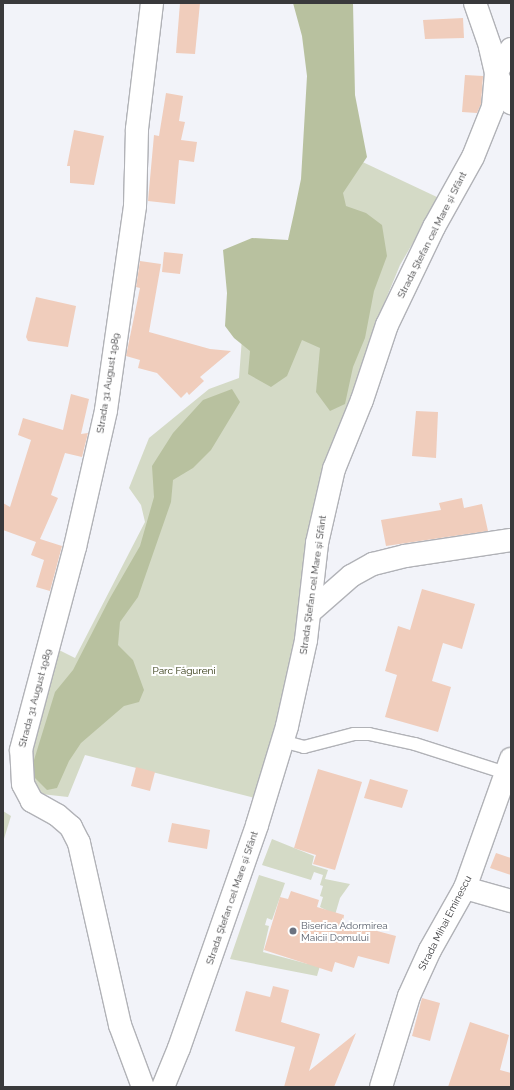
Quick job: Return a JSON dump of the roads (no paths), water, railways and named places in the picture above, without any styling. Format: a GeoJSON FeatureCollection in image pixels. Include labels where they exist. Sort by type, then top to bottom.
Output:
{"type":"FeatureCollection","features":[{"type":"Feature","properties":{"kind":"street","name":"Strada 31 August 1989"},"geometry":{"type":"LineString","coordinates":[[143,1087],[120,1025],[78,842],[71,827],[57,815],[32,801],[23,784],[21,750],[75,547],[106,410],[135,206],[137,129],[152,3]]}},
{"type":"Feature","properties":{"kind":"street","name":"Strada Ștefan cel Mare și Sfânt"},"geometry":{"type":"LineString","coordinates":[[163,1087],[179,1048],[257,825],[282,741],[296,687],[310,612],[317,543],[334,468],[362,400],[387,325],[434,227],[484,133],[493,107],[496,73],[490,46],[475,3]]}},
{"type":"Feature","properties":{"kind":"street"},"geometry":{"type":"LineString","coordinates":[[511,49],[496,73],[511,103]]}},
{"type":"Feature","properties":{"kind":"street"},"geometry":{"type":"LineString","coordinates":[[310,612],[351,576],[373,564],[404,556],[511,540]]}},
{"type":"Feature","properties":{"kind":"street","name":"Strada Mihai Eminescu"},"geometry":{"type":"LineString","coordinates":[[381,1087],[409,996],[430,950],[465,888],[509,766]]}},
{"type":"Feature","properties":{"kind":"street"},"geometry":{"type":"LineString","coordinates":[[465,888],[511,901]]}},
{"type":"Feature","properties":{"kind":"lane"},"geometry":{"type":"LineString","coordinates":[[282,741],[304,747],[354,734],[369,734],[509,766]]}},
{"type":"Feature","properties":{"kind":"place","name":"Biserica Adormirea Maicii Domului"},"geometry":{"type":"Point","coordinates":[293,931]}},
{"type":"Feature","properties":{"kind":"park label","name":"Parc Făgureni"},"geometry":{"type":"Point","coordinates":[184,671]}}]}
